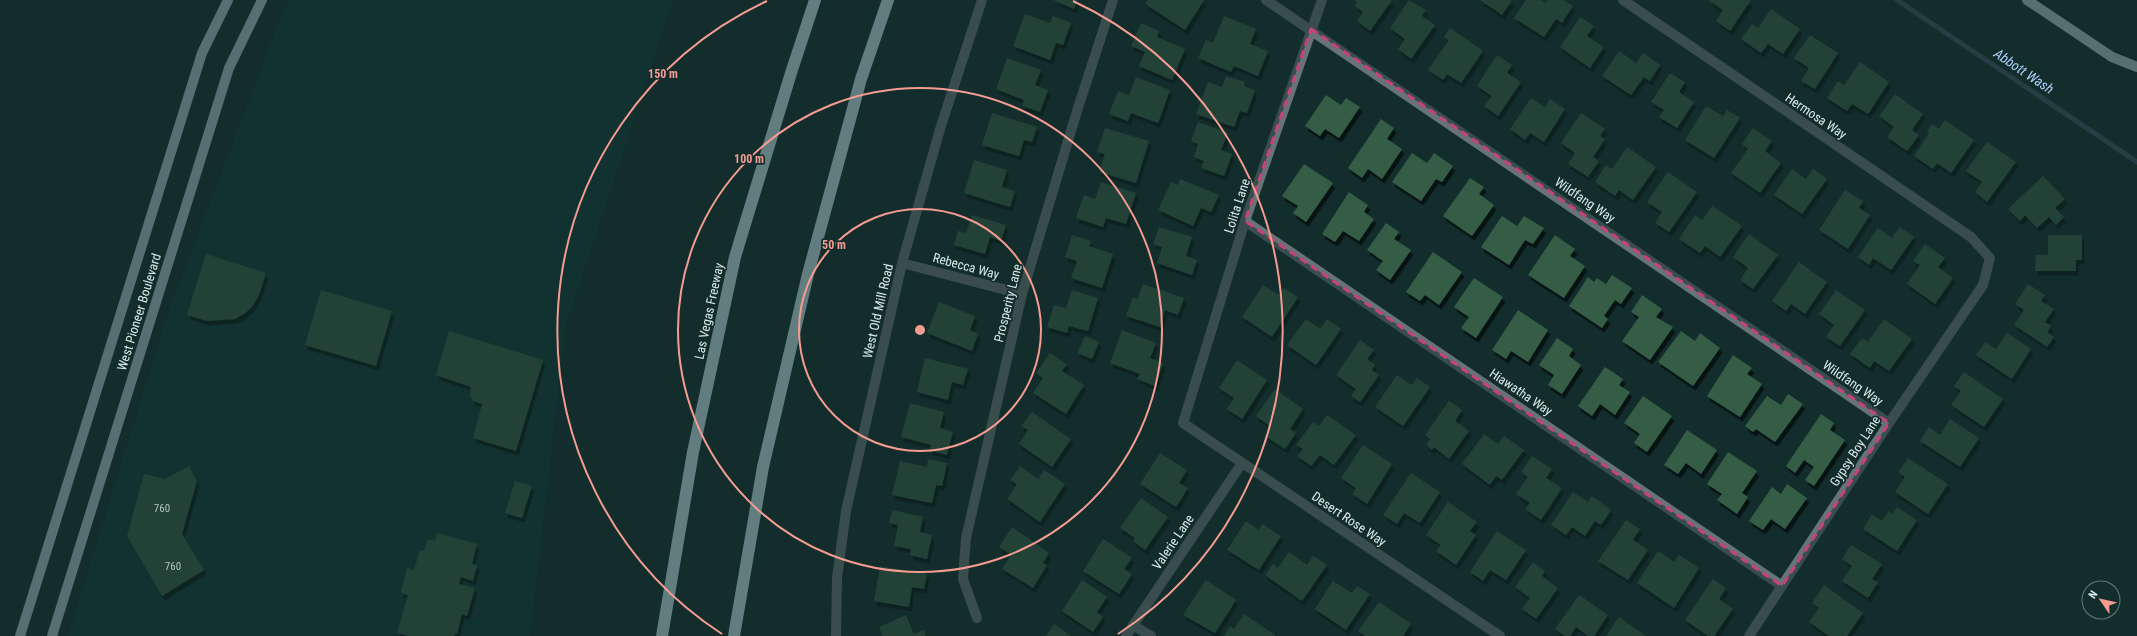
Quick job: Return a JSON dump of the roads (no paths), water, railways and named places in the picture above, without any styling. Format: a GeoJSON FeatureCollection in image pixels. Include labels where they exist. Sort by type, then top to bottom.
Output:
{"type":"FeatureCollection","features":[{"type":"Feature","properties":{"kind":"highway","name":"Las Vegas Freeway"},"geometry":{"type":"LineString","coordinates":[[662,636],[693,452],[735,258],[791,73],[815,0]]}},
{"type":"Feature","properties":{"kind":"highway"},"geometry":{"type":"LineString","coordinates":[[734,636],[763,467],[808,274],[861,80],[888,0]]}},
{"type":"Feature","properties":{"kind":"main road","name":"West Pioneer Boulevard"},"geometry":{"type":"LineString","coordinates":[[20,636],[202,53],[228,0]]}},
{"type":"Feature","properties":{"kind":"main road","name":"West Pioneer Boulevard"},"geometry":{"type":"LineString","coordinates":[[52,636],[229,68],[262,0]]}},
{"type":"Feature","properties":{"kind":"main road"},"geometry":{"type":"LineString","coordinates":[[2027,0],[2112,57],[2137,67]]}},
{"type":"Feature","properties":{"kind":"street","name":"West Old Mill Road"},"geometry":{"type":"LineString","coordinates":[[836,636],[837,578],[846,511],[902,263],[941,126],[982,0]]}},
{"type":"Feature","properties":{"kind":"street","name":"Prosperity Lane"},"geometry":{"type":"LineString","coordinates":[[977,618],[963,579],[966,538],[1022,294],[1076,111],[1113,0]]}},
{"type":"Feature","properties":{"kind":"street","name":"Wildfang Way"},"geometry":{"type":"LineString","coordinates":[[1266,0],[1311,29],[1889,423]]}},
{"type":"Feature","properties":{"kind":"street","name":"Lolita Lane"},"geometry":{"type":"LineString","coordinates":[[1183,423],[1245,221],[1322,0]]}},
{"type":"Feature","properties":{"kind":"street","name":"Hermosa Way"},"geometry":{"type":"LineString","coordinates":[[1623,0],[1971,237],[1990,258]]}},
{"type":"Feature","properties":{"kind":"street","name":"Hiawatha Way"},"geometry":{"type":"LineString","coordinates":[[1245,221],[1782,586]]}},
{"type":"Feature","properties":{"kind":"street","name":"Gypsy Boy Lane"},"geometry":{"type":"LineString","coordinates":[[1749,636],[1889,423],[1983,286],[1990,258]]}},
{"type":"Feature","properties":{"kind":"street","name":"Rebecca Way"},"geometry":{"type":"LineString","coordinates":[[902,263],[1022,294]]}},
{"type":"Feature","properties":{"kind":"street","name":"Desert Rose Way"},"geometry":{"type":"LineString","coordinates":[[1183,423],[1500,636]]}},
{"type":"Feature","properties":{"kind":"street","name":"Valerie Lane"},"geometry":{"type":"LineString","coordinates":[[1126,636],[1242,462]]}},
{"type":"Feature","properties":{"kind":"street"},"geometry":{"type":"LineString","coordinates":[[1133,625],[1150,636]]}},
{"type":"Feature","properties":{"kind":"waterway","name":"Abbott Wash"},"geometry":{"type":"LineString","coordinates":[[1897,0],[2137,162]]}}]}
